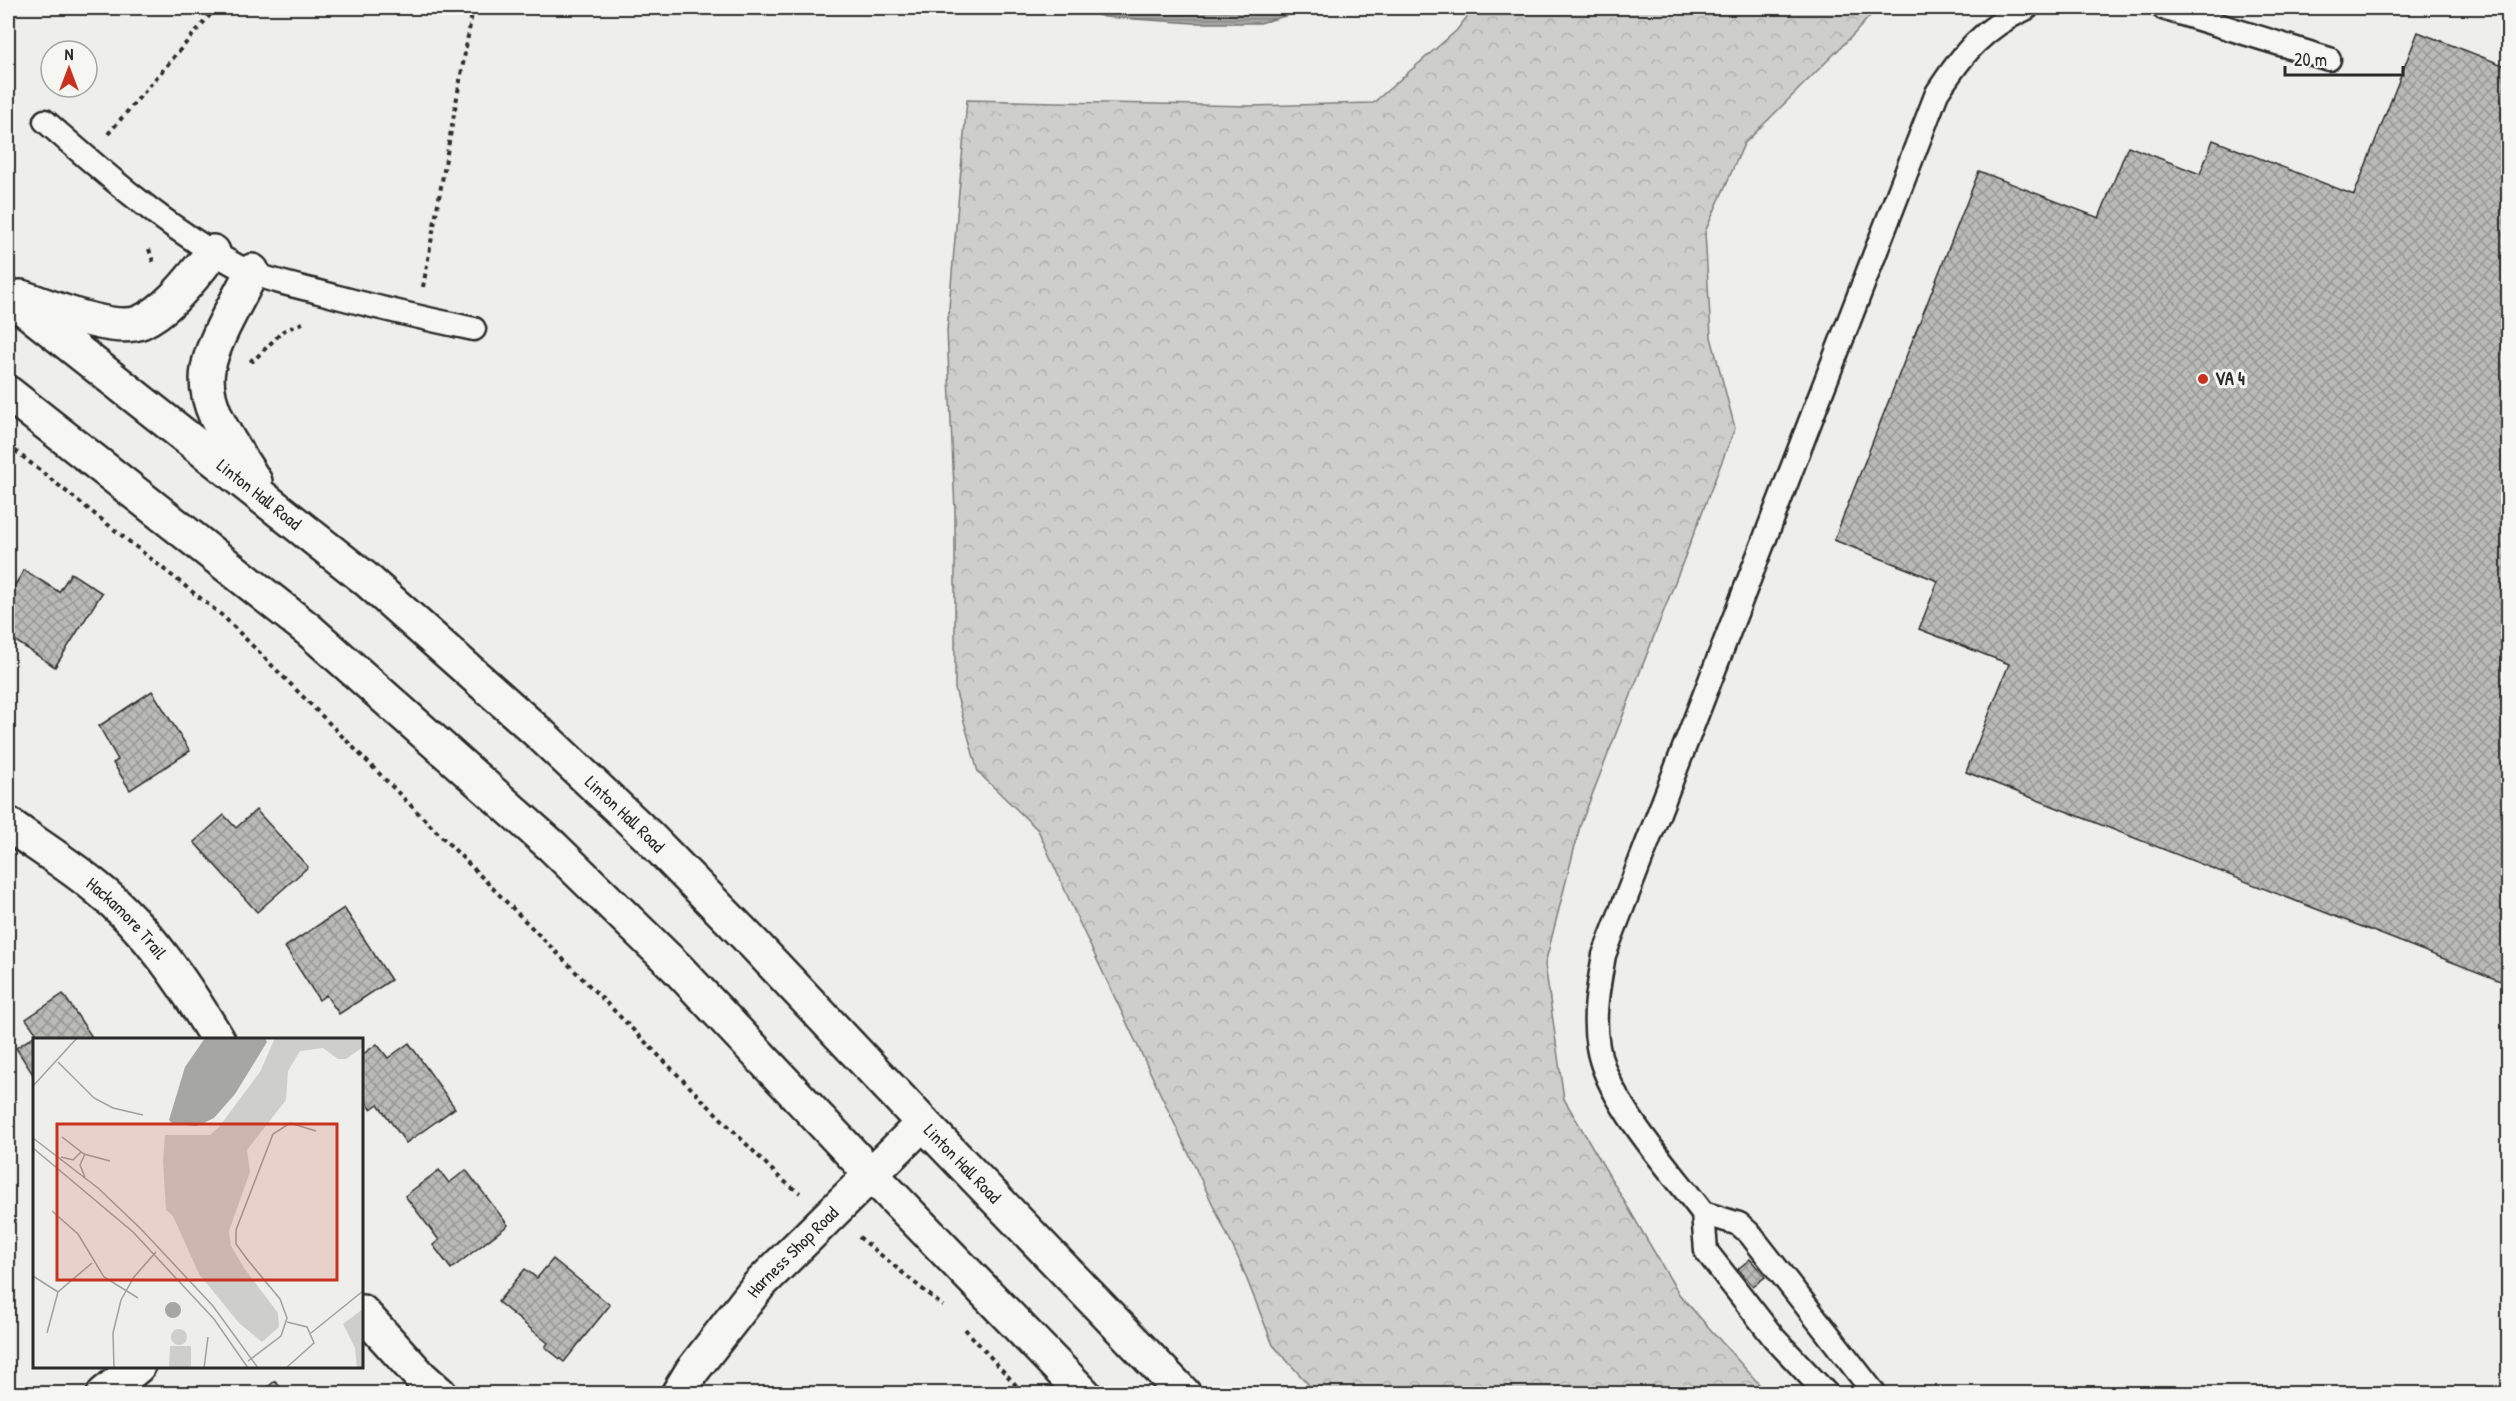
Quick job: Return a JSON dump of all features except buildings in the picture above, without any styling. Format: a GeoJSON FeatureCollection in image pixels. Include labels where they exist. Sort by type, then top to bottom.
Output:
{"type":"FeatureCollection","features":[{"type":"Feature","properties":{"kind":"main road"},"geometry":{"type":"LineString","coordinates":[[8,294],[95,321],[114,325],[139,323],[176,296],[213,252]]}},
{"type":"Feature","properties":{"kind":"main road"},"geometry":{"type":"LineString","coordinates":[[252,272],[214,350],[208,370],[208,383],[218,420],[266,499]]}},
{"type":"Feature","properties":{"kind":"main road","name":"Linton Hall Road"},"geometry":{"type":"LineString","coordinates":[[8,294],[367,580],[549,742],[649,837],[755,945],[1184,1394]]}},
{"type":"Feature","properties":{"kind":"main road"},"geometry":{"type":"LineString","coordinates":[[8,393],[309,630],[552,846],[678,968],[871,1174],[1084,1394]]}},
{"type":"Feature","properties":{"kind":"main road","name":"Hackamore Trail"},"geometry":{"type":"LineString","coordinates":[[8,824],[99,889],[135,924],[185,985],[217,1038]]}},
{"type":"Feature","properties":{"kind":"main road","name":"Harness Shop Road"},"geometry":{"type":"LineString","coordinates":[[678,1394],[692,1371],[759,1285],[923,1123]]}},
{"type":"Feature","properties":{"kind":"main road"},"geometry":{"type":"LineString","coordinates":[[363,1313],[421,1377],[440,1394]]}},
{"type":"Feature","properties":{"kind":"main road"},"geometry":{"type":"LineString","coordinates":[[104,1394],[136,1368]]}},
{"type":"Feature","properties":{"kind":"lane"},"geometry":{"type":"LineString","coordinates":[[1827,1394],[1774,1338],[1706,1251],[1703,1213],[1632,1119],[1610,1082],[1598,1047],[1596,1001],[1604,955],[1937,93],[1960,58],[1989,29],[2027,8]]}},
{"type":"Feature","properties":{"kind":"lane"},"geometry":{"type":"LineString","coordinates":[[2163,8],[2329,59]]}},
{"type":"Feature","properties":{"kind":"lane"},"geometry":{"type":"LineString","coordinates":[[45,121],[95,165],[162,218],[213,252],[252,272],[398,314],[474,329]]}},
{"type":"Feature","properties":{"kind":"lane"},"geometry":{"type":"LineString","coordinates":[[1703,1213],[1740,1224],[1750,1234],[1875,1394]]}},
{"type":"Feature","properties":{"kind":"path"},"geometry":{"type":"LineString","coordinates":[[102,140],[216,8]]}},
{"type":"Feature","properties":{"kind":"path"},"geometry":{"type":"LineString","coordinates":[[421,295],[473,8]]}},
{"type":"Feature","properties":{"kind":"path"},"geometry":{"type":"LineString","coordinates":[[244,354],[253,361],[283,331],[302,322],[311,322]]}},
{"type":"Feature","properties":{"kind":"path"},"geometry":{"type":"LineString","coordinates":[[8,445],[224,617],[781,1179]]}},
{"type":"Feature","properties":{"kind":"path"},"geometry":{"type":"LineString","coordinates":[[889,1260],[949,1311]]}},
{"type":"Feature","properties":{"kind":"path"},"geometry":{"type":"LineString","coordinates":[[964,1327],[1024,1394]]}},
{"type":"Feature","properties":{"kind":"green space"},"geometry":{"type":"Polygon","coordinates":[[[1474,8],[1877,8],[1744,144],[1705,232],[1711,337],[1735,428],[1580,826],[1545,964],[1564,1099],[1679,1294],[1767,1393],[1316,1393],[1273,1345],[1240,1262],[1038,830],[978,772],[955,689],[955,511],[947,331],[967,100],[1251,106],[1373,103],[1456,31],[1474,8]]]}},
{"type":"Feature","properties":{"kind":"shaded area"},"geometry":{"type":"Polygon","coordinates":[[[1072,8],[1314,8],[1260,23],[1194,23],[1105,17],[1072,8]]]}},
{"type":"Feature","properties":{"kind":"place","name":"VA 4"},"geometry":{"type":"Point","coordinates":[2203,379]}}]}
